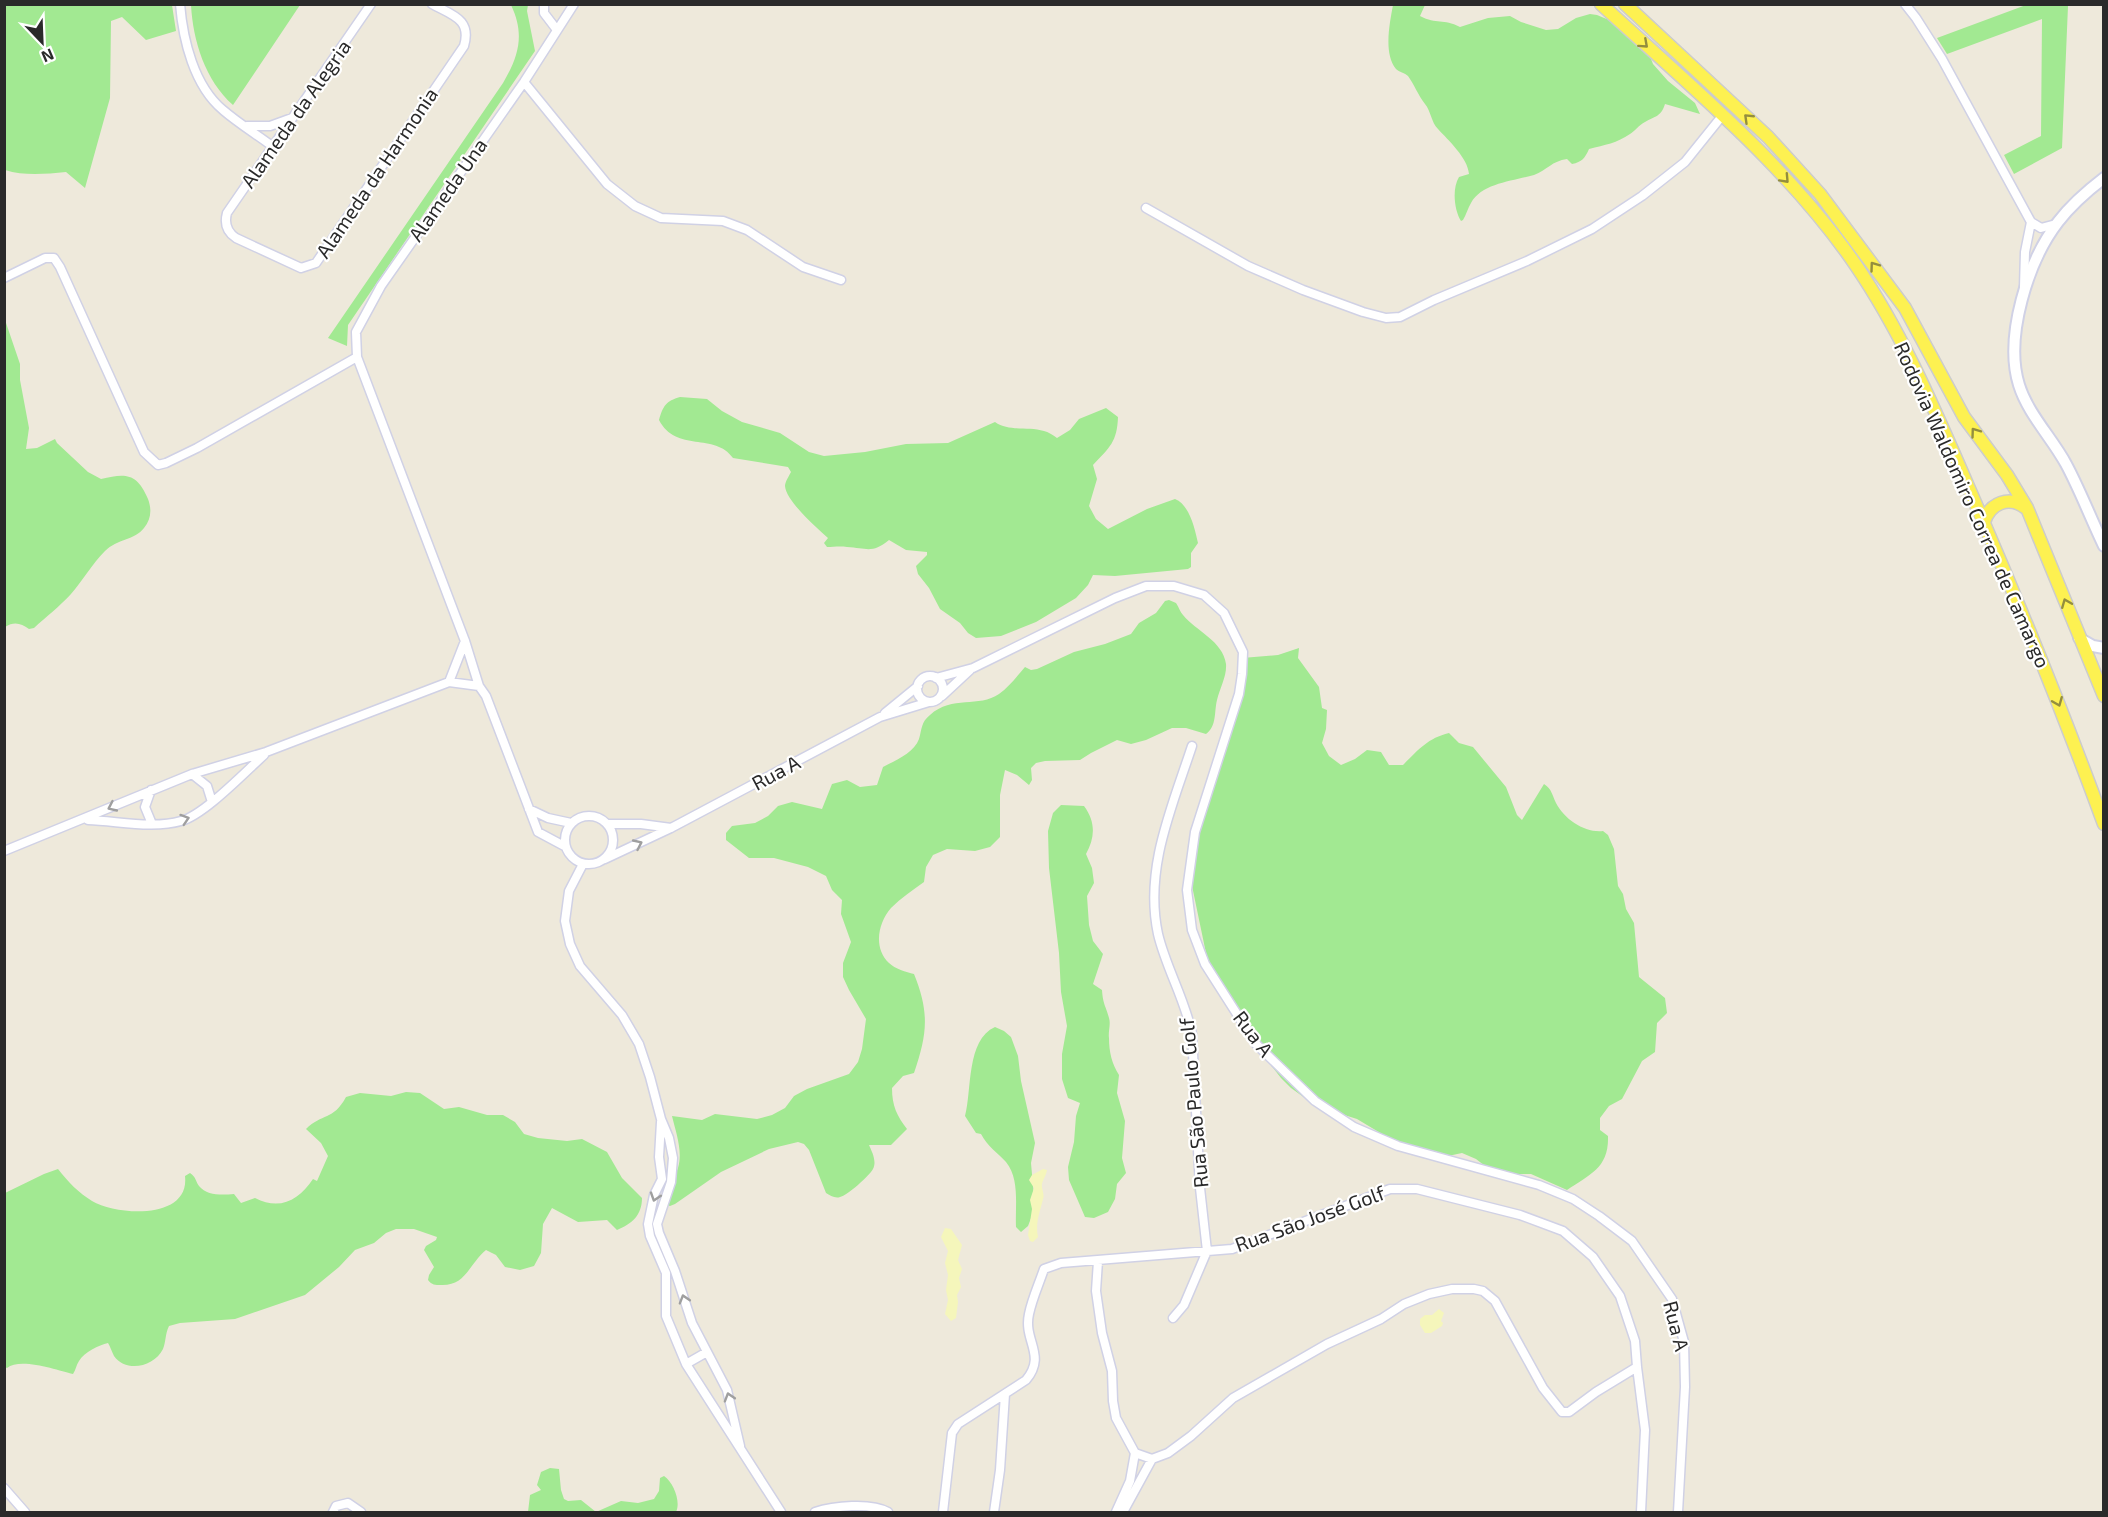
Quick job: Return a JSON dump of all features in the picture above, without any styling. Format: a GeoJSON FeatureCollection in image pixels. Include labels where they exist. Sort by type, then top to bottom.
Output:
{"type":"FeatureCollection","features":[{"type":"Feature","properties":{"kind":"main road","name":"Rodovia Waldomiro Correa de Camargo"},"geometry":{"type":"LineString","coordinates":[[1601,4],[1746,138],[1804,201],[1853,262],[1880,302],[1937,415],[1984,522],[2102,818]]}},
{"type":"Feature","properties":{"kind":"main road","name":"Rodovia Waldomiro Correa de Camargo"},"geometry":{"type":"LineString","coordinates":[[1625,4],[1768,137],[1820,194],[1905,308],[1964,417],[2007,475],[2027,508],[2103,696]]}},
{"type":"Feature","properties":{"kind":"main road"},"geometry":{"type":"LineString","coordinates":[[1984,522],[1991,508],[1998,504],[2013,501],[2027,508]]}},
{"type":"Feature","properties":{"kind":"street"},"geometry":{"type":"LineString","coordinates":[[180,4],[181,22],[191,59],[203,86],[222,110],[272,146]]}},
{"type":"Feature","properties":{"kind":"street","name":"Alameda da Alegria"},"geometry":{"type":"LineString","coordinates":[[226,225],[227,213],[371,4]]}},
{"type":"Feature","properties":{"kind":"street","name":"Alameda da Harmonia"},"geometry":{"type":"LineString","coordinates":[[226,225],[236,238],[301,268],[316,263],[464,46],[466,32],[460,19],[432,4]]}},
{"type":"Feature","properties":{"kind":"street"},"geometry":{"type":"LineString","coordinates":[[544,4],[544,13],[557,30]]}},
{"type":"Feature","properties":{"kind":"street","name":"Alameda Una"},"geometry":{"type":"LineString","coordinates":[[357,357],[356,332],[381,286],[524,82],[574,4]]}},
{"type":"Feature","properties":{"kind":"street"},"geometry":{"type":"LineString","coordinates":[[1905,4],[1942,59],[2031,222],[2042,228],[2056,224]]}},
{"type":"Feature","properties":{"kind":"street"},"geometry":{"type":"LineString","coordinates":[[524,82],[607,184],[635,206],[661,218],[723,221],[747,230],[803,267],[841,280]]}},
{"type":"Feature","properties":{"kind":"street"},"geometry":{"type":"LineString","coordinates":[[1146,208],[1248,266],[1303,290],[1386,318],[1400,316],[1527,261],[1592,229],[1642,196],[1685,162],[1722,116]]}},
{"type":"Feature","properties":{"kind":"street"},"geometry":{"type":"LineString","coordinates":[[247,126],[270,126],[292,118]]}},
{"type":"Feature","properties":{"kind":"street"},"geometry":{"type":"LineString","coordinates":[[2024,293],[2038,257],[2056,224],[2069,208],[2103,178]]}},
{"type":"Feature","properties":{"kind":"street"},"geometry":{"type":"LineString","coordinates":[[2031,222],[2025,261],[2024,293],[2014,345],[2014,361],[2019,386],[2066,464],[2103,546]]}},
{"type":"Feature","properties":{"kind":"street"},"geometry":{"type":"LineString","coordinates":[[4,278],[45,258],[54,258],[144,452],[158,465],[197,448],[357,357],[465,641],[479,687],[486,696],[538,832],[566,847],[575,860],[590,865],[605,859],[610,854],[614,838],[608,824]]}},
{"type":"Feature","properties":{"kind":"street","name":"Rua A"},"geometry":{"type":"LineString","coordinates":[[880,717],[918,686],[923,679],[931,676],[936,678],[973,668],[1115,598],[1146,586],[1174,586],[1204,595],[1224,613],[1243,651],[1242,674],[1239,694],[1195,832],[1188,890],[1192,930],[1205,964],[1256,1044],[1315,1101],[1344,1120],[1398,1146],[1539,1185],[1573,1199],[1632,1241],[1672,1299],[1684,1342],[1686,1387],[1678,1512]]}},
{"type":"Feature","properties":{"kind":"street"},"geometry":{"type":"LineString","coordinates":[[2079,638],[2093,646],[2103,648]]}},
{"type":"Feature","properties":{"kind":"street"},"geometry":{"type":"LineString","coordinates":[[449,682],[465,641]]}},
{"type":"Feature","properties":{"kind":"street","name":"Rua A"},"geometry":{"type":"LineString","coordinates":[[605,859],[671,828],[880,717],[934,702],[973,668]]}},
{"type":"Feature","properties":{"kind":"street"},"geometry":{"type":"LineString","coordinates":[[936,678],[942,684],[941,697]]}},
{"type":"Feature","properties":{"kind":"street"},"geometry":{"type":"LineString","coordinates":[[4,851],[192,774],[266,753],[449,682],[479,687]]}},
{"type":"Feature","properties":{"kind":"street"},"geometry":{"type":"LineString","coordinates":[[918,686],[921,699],[929,702]]}},
{"type":"Feature","properties":{"kind":"street","name":"Rua São Paulo Golf"},"geometry":{"type":"LineString","coordinates":[[1173,1318],[1184,1305],[1207,1251],[1200,1188],[1192,1034],[1188,1014],[1161,944],[1154,902],[1158,851],[1192,746]]}},
{"type":"Feature","properties":{"kind":"street"},"geometry":{"type":"LineString","coordinates":[[85,819],[152,824],[181,822],[200,813],[266,753]]}},
{"type":"Feature","properties":{"kind":"street"},"geometry":{"type":"LineString","coordinates":[[192,774],[207,786],[212,802]]}},
{"type":"Feature","properties":{"kind":"street"},"geometry":{"type":"LineString","coordinates":[[151,790],[146,807],[152,824]]}},
{"type":"Feature","properties":{"kind":"street"},"geometry":{"type":"LineString","coordinates":[[529,809],[548,818],[571,823]]}},
{"type":"Feature","properties":{"kind":"street"},"geometry":{"type":"LineString","coordinates":[[566,847],[567,830],[571,823],[586,816],[595,816],[608,824],[640,824],[671,828]]}},
{"type":"Feature","properties":{"kind":"street"},"geometry":{"type":"LineString","coordinates":[[583,864],[569,891],[565,921],[570,944],[580,966],[622,1015],[639,1044],[661,1119],[669,1138],[673,1158],[671,1182],[657,1224],[692,1323],[727,1390],[740,1446]]}},
{"type":"Feature","properties":{"kind":"street"},"geometry":{"type":"LineString","coordinates":[[661,1119],[662,1179],[654,1195],[648,1224],[650,1236],[666,1273],[666,1316],[686,1364],[781,1512]]}},
{"type":"Feature","properties":{"kind":"street","name":"Rua São José Golf"},"geometry":{"type":"LineString","coordinates":[[1007,1392],[1026,1380],[1034,1370],[1036,1361],[1028,1330],[1029,1314],[1044,1269],[1061,1263],[1232,1249],[1390,1189],[1417,1189],[1520,1215],[1563,1231],[1593,1257],[1620,1296],[1635,1341],[1645,1430],[1641,1512]]}},
{"type":"Feature","properties":{"kind":"street"},"geometry":{"type":"LineString","coordinates":[[1098,1260],[1096,1291],[1102,1333],[1112,1371],[1116,1418],[1135,1453],[1130,1481],[1116,1512]]}},
{"type":"Feature","properties":{"kind":"street"},"geometry":{"type":"LineString","coordinates":[[1135,1453],[1152,1459],[1168,1453],[1191,1436],[1233,1398],[1327,1344],[1381,1319],[1404,1304],[1429,1294],[1452,1289],[1483,1292],[1495,1300],[1543,1388],[1562,1412],[1569,1412],[1637,1367]]}},
{"type":"Feature","properties":{"kind":"street"},"geometry":{"type":"LineString","coordinates":[[686,1364],[707,1352]]}},
{"type":"Feature","properties":{"kind":"street"},"geometry":{"type":"LineString","coordinates":[[944,1512],[952,1432],[958,1424],[1007,1392]]}},
{"type":"Feature","properties":{"kind":"street"},"geometry":{"type":"LineString","coordinates":[[994,1512],[1007,1392]]}},
{"type":"Feature","properties":{"kind":"street"},"geometry":{"type":"LineString","coordinates":[[1123,1512],[1152,1459]]}},
{"type":"Feature","properties":{"kind":"street"},"geometry":{"type":"LineString","coordinates":[[4,1488],[25,1512]]}},
{"type":"Feature","properties":{"kind":"street"},"geometry":{"type":"LineString","coordinates":[[333,1512],[336,1506],[348,1503],[361,1512]]}},
{"type":"Feature","properties":{"kind":"street"},"geometry":{"type":"LineString","coordinates":[[815,1512],[843,1506],[872,1508],[888,1512]]}},
{"type":"Feature","properties":{"kind":"green space"},"geometry":{"type":"Polygon","coordinates":[[[5,4],[172,5],[176,31],[146,40],[122,17],[111,21],[110,98],[85,188],[66,172],[27,174],[5,170],[5,4]]]}},
{"type":"Feature","properties":{"kind":"green space"},"geometry":{"type":"Polygon","coordinates":[[[191,5],[300,5],[233,105],[215,84],[202,59],[194,32],[191,5]]]}},
{"type":"Feature","properties":{"kind":"green space"},"geometry":{"type":"Polygon","coordinates":[[[511,5],[528,5],[527,11],[535,51],[348,325],[347,346],[328,338],[509,73],[516,54],[519,35],[511,5]]]}},
{"type":"Feature","properties":{"kind":"green space"},"geometry":{"type":"Polygon","coordinates":[[[1393,5],[1425,5],[1420,16],[1460,27],[1488,18],[1510,16],[1546,30],[1558,29],[1576,18],[1590,14],[1597,15],[1609,20],[1647,49],[1653,64],[1668,81],[1695,103],[1700,114],[1665,104],[1660,114],[1616,142],[1589,149],[1581,161],[1572,164],[1567,159],[1562,160],[1534,175],[1499,184],[1483,191],[1476,196],[1461,221],[1455,205],[1455,187],[1459,177],[1469,174],[1468,168],[1457,150],[1436,126],[1408,76],[1396,69],[1392,62],[1388,37],[1393,5]]]}},
{"type":"Feature","properties":{"kind":"green space"},"geometry":{"type":"Polygon","coordinates":[[[2026,5],[2071,5],[2068,6],[2062,148],[2014,174],[2004,155],[2041,136],[2042,19],[1947,54],[1937,38],[2026,5]]]}},
{"type":"Feature","properties":{"kind":"green space"},"geometry":{"type":"Polygon","coordinates":[[[4,317],[20,364],[20,380],[29,428],[26,449],[37,448],[55,439],[88,472],[101,479],[124,476],[135,480],[144,490],[150,507],[148,521],[144,528],[105,551],[67,598],[34,628],[29,629],[17,624],[5,627],[4,317]]]}},
{"type":"Feature","properties":{"kind":"green space"},"geometry":{"type":"Polygon","coordinates":[[[680,397],[707,399],[742,422],[780,433],[809,452],[824,456],[865,452],[906,444],[948,443],[995,422],[1006,427],[1044,431],[1057,438],[1070,430],[1079,419],[1106,408],[1118,417],[1116,433],[1112,444],[1093,465],[1097,479],[1089,506],[1096,519],[1108,529],[1147,509],[1175,499],[1188,512],[1198,543],[1191,553],[1191,567],[1115,576],[1093,575],[1088,585],[1076,598],[1036,622],[1001,636],[976,638],[940,609],[929,588],[918,574],[916,566],[927,555],[927,552],[906,550],[889,540],[874,549],[827,547],[824,543],[828,538],[803,514],[787,492],[785,484],[791,472],[788,467],[733,458],[725,450],[716,446],[685,440],[666,430],[659,420],[662,411],[668,402],[680,397]]]}},
{"type":"Feature","properties":{"kind":"green space"},"geometry":{"type":"Polygon","coordinates":[[[1165,601],[1176,603],[1188,621],[1215,643],[1224,656],[1225,673],[1217,700],[1214,723],[1210,731],[1206,734],[1186,728],[1172,728],[1131,744],[1117,740],[1080,760],[1036,763],[1031,768],[1032,780],[1029,785],[1017,775],[1005,770],[1000,795],[1000,837],[990,847],[975,851],[947,849],[933,855],[926,867],[924,882],[895,904],[883,921],[879,936],[881,950],[891,965],[914,974],[923,1001],[925,1024],[922,1047],[914,1073],[903,1076],[892,1088],[896,1110],[907,1129],[891,1145],[869,1145],[873,1154],[874,1166],[868,1176],[848,1193],[834,1197],[826,1193],[809,1150],[804,1144],[798,1142],[769,1149],[721,1172],[675,1204],[670,1206],[665,1204],[666,1194],[676,1173],[680,1155],[672,1116],[702,1120],[715,1114],[757,1119],[772,1115],[785,1108],[794,1096],[807,1089],[849,1074],[858,1062],[862,1049],[866,1019],[843,977],[843,963],[851,942],[841,914],[842,900],[832,890],[826,876],[808,867],[774,858],[749,858],[726,840],[726,833],[732,826],[755,823],[768,816],[778,806],[792,802],[822,809],[832,784],[847,780],[860,787],[877,785],[883,767],[904,756],[917,744],[925,720],[938,709],[956,703],[991,698],[1006,688],[1025,667],[1031,670],[1037,669],[1074,652],[1131,634],[1139,623],[1156,613],[1165,601]]]}},
{"type":"Feature","properties":{"kind":"green space"},"geometry":{"type":"Polygon","coordinates":[[[1299,648],[1298,658],[1319,687],[1322,708],[1327,710],[1326,729],[1322,743],[1329,756],[1341,765],[1367,750],[1381,752],[1389,765],[1403,765],[1429,741],[1449,733],[1459,743],[1473,747],[1506,787],[1517,815],[1522,820],[1544,784],[1570,820],[1583,828],[1603,831],[1608,835],[1614,849],[1618,886],[1634,923],[1639,977],[1665,998],[1667,1013],[1657,1023],[1655,1052],[1642,1061],[1622,1099],[1609,1106],[1600,1118],[1600,1130],[1608,1136],[1602,1163],[1567,1190],[1531,1174],[1519,1174],[1515,1179],[1489,1169],[1476,1159],[1462,1153],[1448,1156],[1397,1143],[1357,1119],[1316,1106],[1281,1078],[1235,1019],[1207,958],[1191,881],[1195,838],[1235,715],[1242,658],[1278,655],[1299,648]]]}},
{"type":"Feature","properties":{"kind":"green space"},"geometry":{"type":"Polygon","coordinates":[[[1061,805],[1084,806],[1091,818],[1093,830],[1086,854],[1092,868],[1094,883],[1087,896],[1089,925],[1093,941],[1103,954],[1093,984],[1102,990],[1109,1018],[1110,1053],[1119,1075],[1117,1093],[1125,1121],[1122,1158],[1126,1173],[1117,1184],[1115,1199],[1108,1212],[1094,1218],[1085,1217],[1069,1180],[1068,1167],[1080,1103],[1068,1098],[1062,1079],[1062,1054],[1067,1026],[1061,992],[1049,868],[1048,831],[1053,813],[1061,805]]]}},
{"type":"Feature","properties":{"kind":"green space"},"geometry":{"type":"Polygon","coordinates":[[[995,1027],[1011,1037],[1018,1056],[1021,1081],[1035,1143],[1031,1163],[1035,1208],[1028,1226],[1021,1232],[1016,1227],[1016,1193],[1010,1169],[981,1134],[976,1133],[965,1116],[975,1054],[986,1033],[995,1027]]]}},
{"type":"Feature","properties":{"kind":"green space"},"geometry":{"type":"Polygon","coordinates":[[[406,1092],[420,1093],[444,1109],[459,1107],[487,1115],[503,1115],[515,1122],[524,1134],[567,1141],[582,1139],[607,1152],[622,1178],[642,1198],[638,1214],[632,1222],[617,1230],[607,1220],[578,1222],[552,1208],[543,1224],[541,1253],[534,1266],[520,1270],[505,1267],[496,1255],[486,1250],[462,1278],[456,1282],[441,1285],[428,1280],[434,1267],[424,1250],[437,1237],[414,1229],[396,1229],[386,1233],[374,1243],[355,1250],[339,1267],[305,1295],[235,1319],[180,1323],[169,1326],[163,1349],[147,1364],[125,1365],[114,1356],[108,1343],[84,1355],[73,1374],[29,1364],[5,1367],[5,1193],[58,1169],[74,1187],[92,1201],[118,1210],[150,1211],[176,1201],[184,1190],[185,1176],[190,1173],[202,1189],[210,1193],[234,1194],[241,1203],[255,1198],[264,1202],[281,1203],[302,1193],[313,1179],[317,1181],[328,1156],[321,1143],[306,1129],[337,1110],[346,1097],[360,1093],[391,1096],[406,1092]]]}},
{"type":"Feature","properties":{"kind":"green space"},"geometry":{"type":"Polygon","coordinates":[[[550,1468],[559,1469],[564,1499],[581,1500],[596,1512],[528,1512],[530,1495],[541,1490],[537,1485],[541,1472],[550,1468]]]}},
{"type":"Feature","properties":{"kind":"green space"},"geometry":{"type":"Polygon","coordinates":[[[664,1476],[671,1483],[678,1503],[676,1512],[596,1512],[621,1501],[638,1503],[654,1499],[659,1491],[660,1478],[664,1476]]]}},
{"type":"Feature","properties":{"kind":"sand"},"geometry":{"type":"Polygon","coordinates":[[[1043,1169],[1047,1170],[1042,1184],[1043,1197],[1037,1222],[1038,1237],[1033,1242],[1030,1241],[1028,1235],[1032,1209],[1030,1200],[1034,1188],[1029,1180],[1032,1175],[1043,1169]]]}},
{"type":"Feature","properties":{"kind":"sand"},"geometry":{"type":"Polygon","coordinates":[[[945,1228],[951,1229],[962,1245],[958,1260],[962,1269],[959,1278],[961,1287],[957,1295],[956,1318],[951,1321],[945,1314],[948,1300],[946,1290],[948,1275],[945,1263],[948,1251],[941,1237],[945,1228]]]}},
{"type":"Feature","properties":{"kind":"sand"},"geometry":{"type":"Polygon","coordinates":[[[1439,1309],[1444,1313],[1442,1326],[1431,1333],[1425,1333],[1420,1325],[1420,1319],[1425,1315],[1432,1315],[1439,1309]]]}}]}
